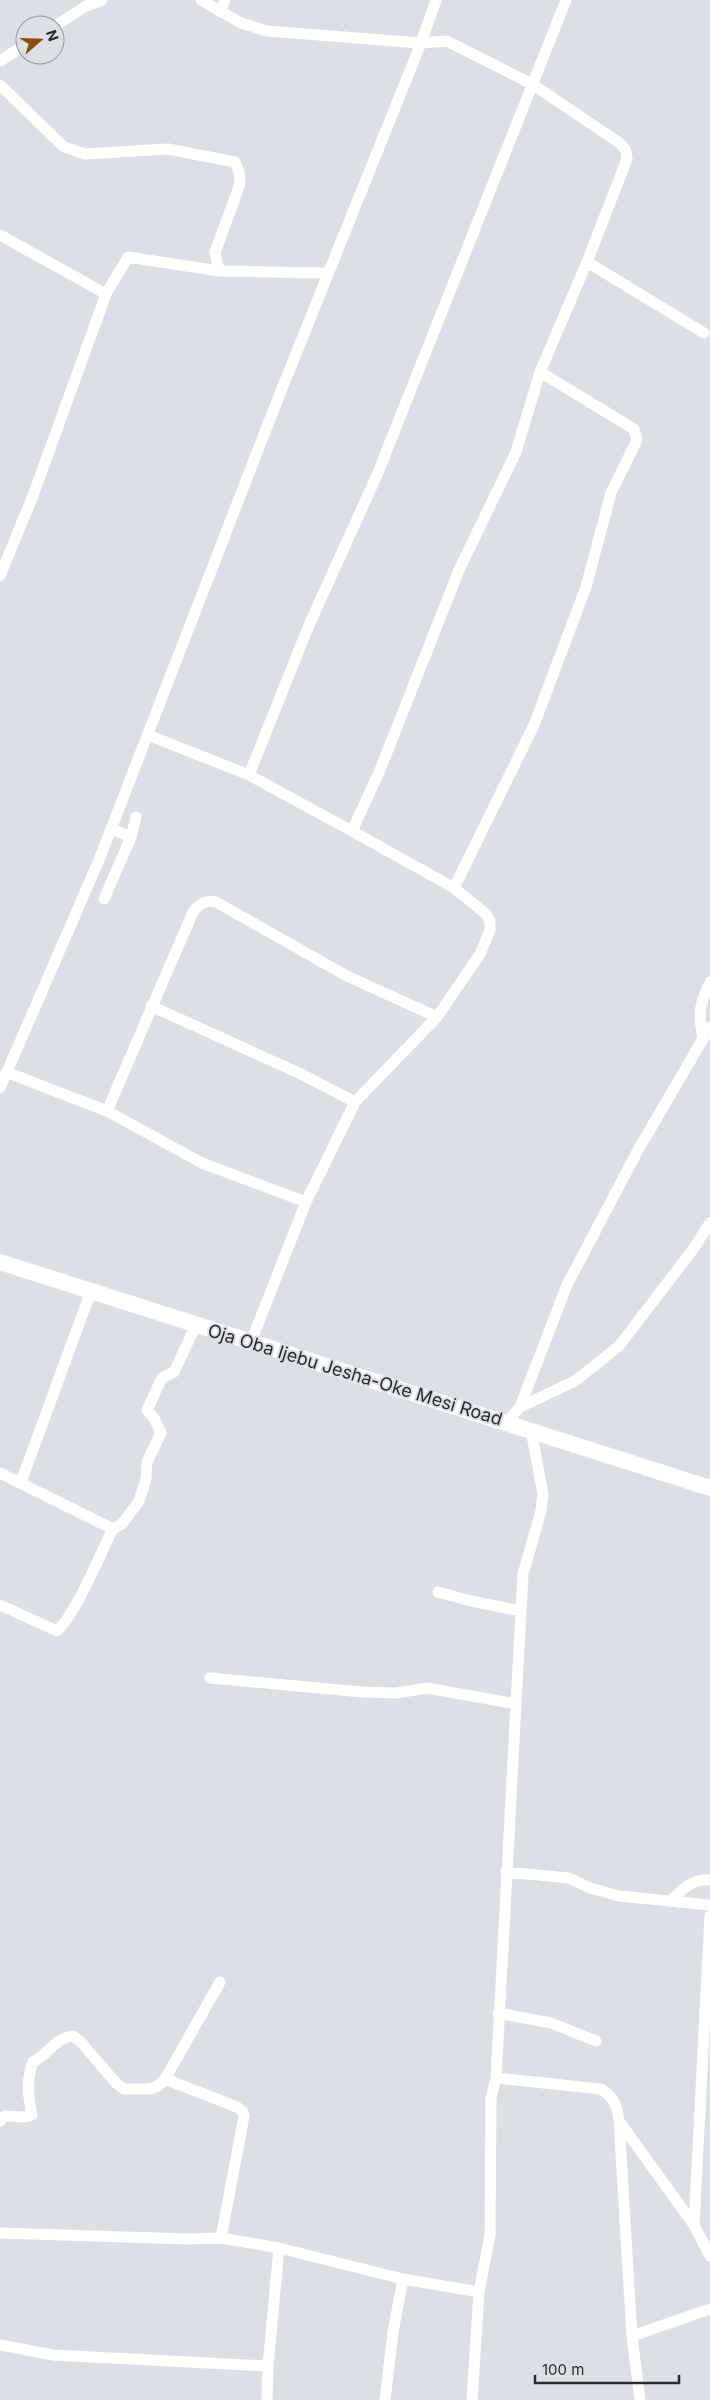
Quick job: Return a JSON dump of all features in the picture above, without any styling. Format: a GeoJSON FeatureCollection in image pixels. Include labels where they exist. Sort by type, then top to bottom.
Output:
{"type":"FeatureCollection","features":[{"type":"Feature","properties":{"kind":"main road","name":"Oja Oba Ijebu Jesha-Oke Mesi Road"},"geometry":{"type":"LineString","coordinates":[[0,1262],[710,1488]]}},
{"type":"Feature","properties":{"kind":"street"},"geometry":{"type":"LineString","coordinates":[[65,20],[86,6],[102,0]]}},
{"type":"Feature","properties":{"kind":"street"},"geometry":{"type":"LineString","coordinates":[[201,0],[241,23],[267,31],[421,43],[447,41],[489,60],[532,84],[620,144],[626,151],[627,159],[587,262],[540,372],[516,452],[460,570],[380,770],[352,831]]}},
{"type":"Feature","properties":{"kind":"street"},"geometry":{"type":"LineString","coordinates":[[220,12],[225,0]]}},
{"type":"Feature","properties":{"kind":"street"},"geometry":{"type":"LineString","coordinates":[[0,1088],[112,829],[327,273],[421,43],[436,0]]}},
{"type":"Feature","properties":{"kind":"street"},"geometry":{"type":"LineString","coordinates":[[250,776],[309,625],[376,474],[566,0]]}},
{"type":"Feature","properties":{"kind":"street"},"geometry":{"type":"LineString","coordinates":[[0,61],[15,51]]}},
{"type":"Feature","properties":{"kind":"street"},"geometry":{"type":"LineString","coordinates":[[0,85],[64,147],[85,154],[168,149],[235,162],[240,172],[240,184],[215,252],[218,271]]}},
{"type":"Feature","properties":{"kind":"street"},"geometry":{"type":"LineString","coordinates":[[0,235],[106,294]]}},
{"type":"Feature","properties":{"kind":"street"},"geometry":{"type":"LineString","coordinates":[[0,576],[34,492],[106,294],[128,257],[218,271],[327,273]]}},
{"type":"Feature","properties":{"kind":"street"},"geometry":{"type":"LineString","coordinates":[[587,262],[704,333]]}},
{"type":"Feature","properties":{"kind":"street"},"geometry":{"type":"LineString","coordinates":[[454,888],[534,725],[586,587],[611,493],[636,440],[634,429],[540,372]]}},
{"type":"Feature","properties":{"kind":"street"},"geometry":{"type":"LineString","coordinates":[[148,735],[250,776],[352,831],[454,888],[486,914],[490,921],[490,930],[480,954],[437,1017],[356,1102],[306,1202],[251,1342]]}},
{"type":"Feature","properties":{"kind":"street"},"geometry":{"type":"LineString","coordinates":[[104,899],[131,837],[136,817]]}},
{"type":"Feature","properties":{"kind":"street"},"geometry":{"type":"LineString","coordinates":[[112,829],[131,837]]}},
{"type":"Feature","properties":{"kind":"street"},"geometry":{"type":"LineString","coordinates":[[107,1110],[193,912],[199,904],[208,900],[216,902],[346,976],[437,1017]]}},
{"type":"Feature","properties":{"kind":"street"},"geometry":{"type":"LineString","coordinates":[[703,1038],[698,1016],[703,997],[710,982]]}},
{"type":"Feature","properties":{"kind":"street"},"geometry":{"type":"LineString","coordinates":[[151,1006],[301,1074],[356,1102]]}},
{"type":"Feature","properties":{"kind":"street"},"geometry":{"type":"LineString","coordinates":[[507,1422],[520,1407],[567,1285],[638,1150],[710,1026]]}},
{"type":"Feature","properties":{"kind":"street"},"geometry":{"type":"LineString","coordinates":[[6,1072],[107,1110],[202,1162],[306,1202]]}},
{"type":"Feature","properties":{"kind":"street"},"geometry":{"type":"LineString","coordinates":[[520,1407],[575,1381],[619,1346],[694,1248],[710,1223]]}},
{"type":"Feature","properties":{"kind":"street"},"geometry":{"type":"LineString","coordinates":[[21,1482],[91,1291]]}},
{"type":"Feature","properties":{"kind":"street"},"geometry":{"type":"LineString","coordinates":[[0,1605],[57,1631],[64,1625],[113,1529],[122,1524],[139,1501],[146,1479],[147,1462],[161,1433],[154,1418],[147,1410],[162,1378],[174,1372],[196,1324]]}},
{"type":"Feature","properties":{"kind":"street"},"geometry":{"type":"LineString","coordinates":[[472,2400],[479,2292],[490,2235],[491,2098],[496,2078],[498,2012],[521,1611],[526,1559],[541,1510],[543,1494],[531,1430]]}},
{"type":"Feature","properties":{"kind":"street"},"geometry":{"type":"LineString","coordinates":[[0,1473],[113,1529]]}},
{"type":"Feature","properties":{"kind":"street"},"geometry":{"type":"LineString","coordinates":[[438,1592],[470,1601],[521,1611]]}},
{"type":"Feature","properties":{"kind":"street"},"geometry":{"type":"LineString","coordinates":[[210,1678],[362,1692],[396,1692],[426,1688],[516,1704]]}},
{"type":"Feature","properties":{"kind":"street"},"geometry":{"type":"LineString","coordinates":[[506,1872],[569,1878],[590,1888],[619,1896],[710,1905]]}},
{"type":"Feature","properties":{"kind":"street"},"geometry":{"type":"LineString","coordinates":[[710,1872],[710,1888]]}},
{"type":"Feature","properties":{"kind":"street"},"geometry":{"type":"LineString","coordinates":[[669,1902],[690,1884],[701,1879],[710,1880]]}},
{"type":"Feature","properties":{"kind":"street"},"geometry":{"type":"LineString","coordinates":[[694,2225],[710,1916]]}},
{"type":"Feature","properties":{"kind":"street"},"geometry":{"type":"LineString","coordinates":[[0,2121],[5,2116],[32,2116],[27,2090],[28,2076],[33,2062],[43,2058],[58,2041],[66,2036],[73,2036],[80,2040],[116,2083],[124,2089],[150,2089],[158,2086],[165,2079],[220,1982]]}},
{"type":"Feature","properties":{"kind":"street"},"geometry":{"type":"LineString","coordinates":[[498,2012],[551,2023],[596,2041]]}},
{"type":"Feature","properties":{"kind":"street"},"geometry":{"type":"LineString","coordinates":[[496,2078],[601,2089],[610,2095],[616,2104],[619,2121],[632,2336],[640,2400]]}},
{"type":"Feature","properties":{"kind":"street"},"geometry":{"type":"LineString","coordinates":[[165,2079],[238,2107],[244,2116],[221,2238]]}},
{"type":"Feature","properties":{"kind":"street"},"geometry":{"type":"LineString","coordinates":[[619,2121],[694,2225],[710,2256]]}},
{"type":"Feature","properties":{"kind":"street"},"geometry":{"type":"LineString","coordinates":[[0,2233],[188,2239],[221,2238],[279,2248],[403,2279],[479,2292]]}},
{"type":"Feature","properties":{"kind":"street"},"geometry":{"type":"LineString","coordinates":[[267,2400],[268,2366],[279,2248]]}},
{"type":"Feature","properties":{"kind":"street"},"geometry":{"type":"LineString","coordinates":[[385,2400],[393,2332],[403,2279]]}},
{"type":"Feature","properties":{"kind":"street"},"geometry":{"type":"LineString","coordinates":[[632,2336],[710,2309]]}},
{"type":"Feature","properties":{"kind":"street"},"geometry":{"type":"LineString","coordinates":[[0,2345],[53,2354],[268,2366]]}}]}
